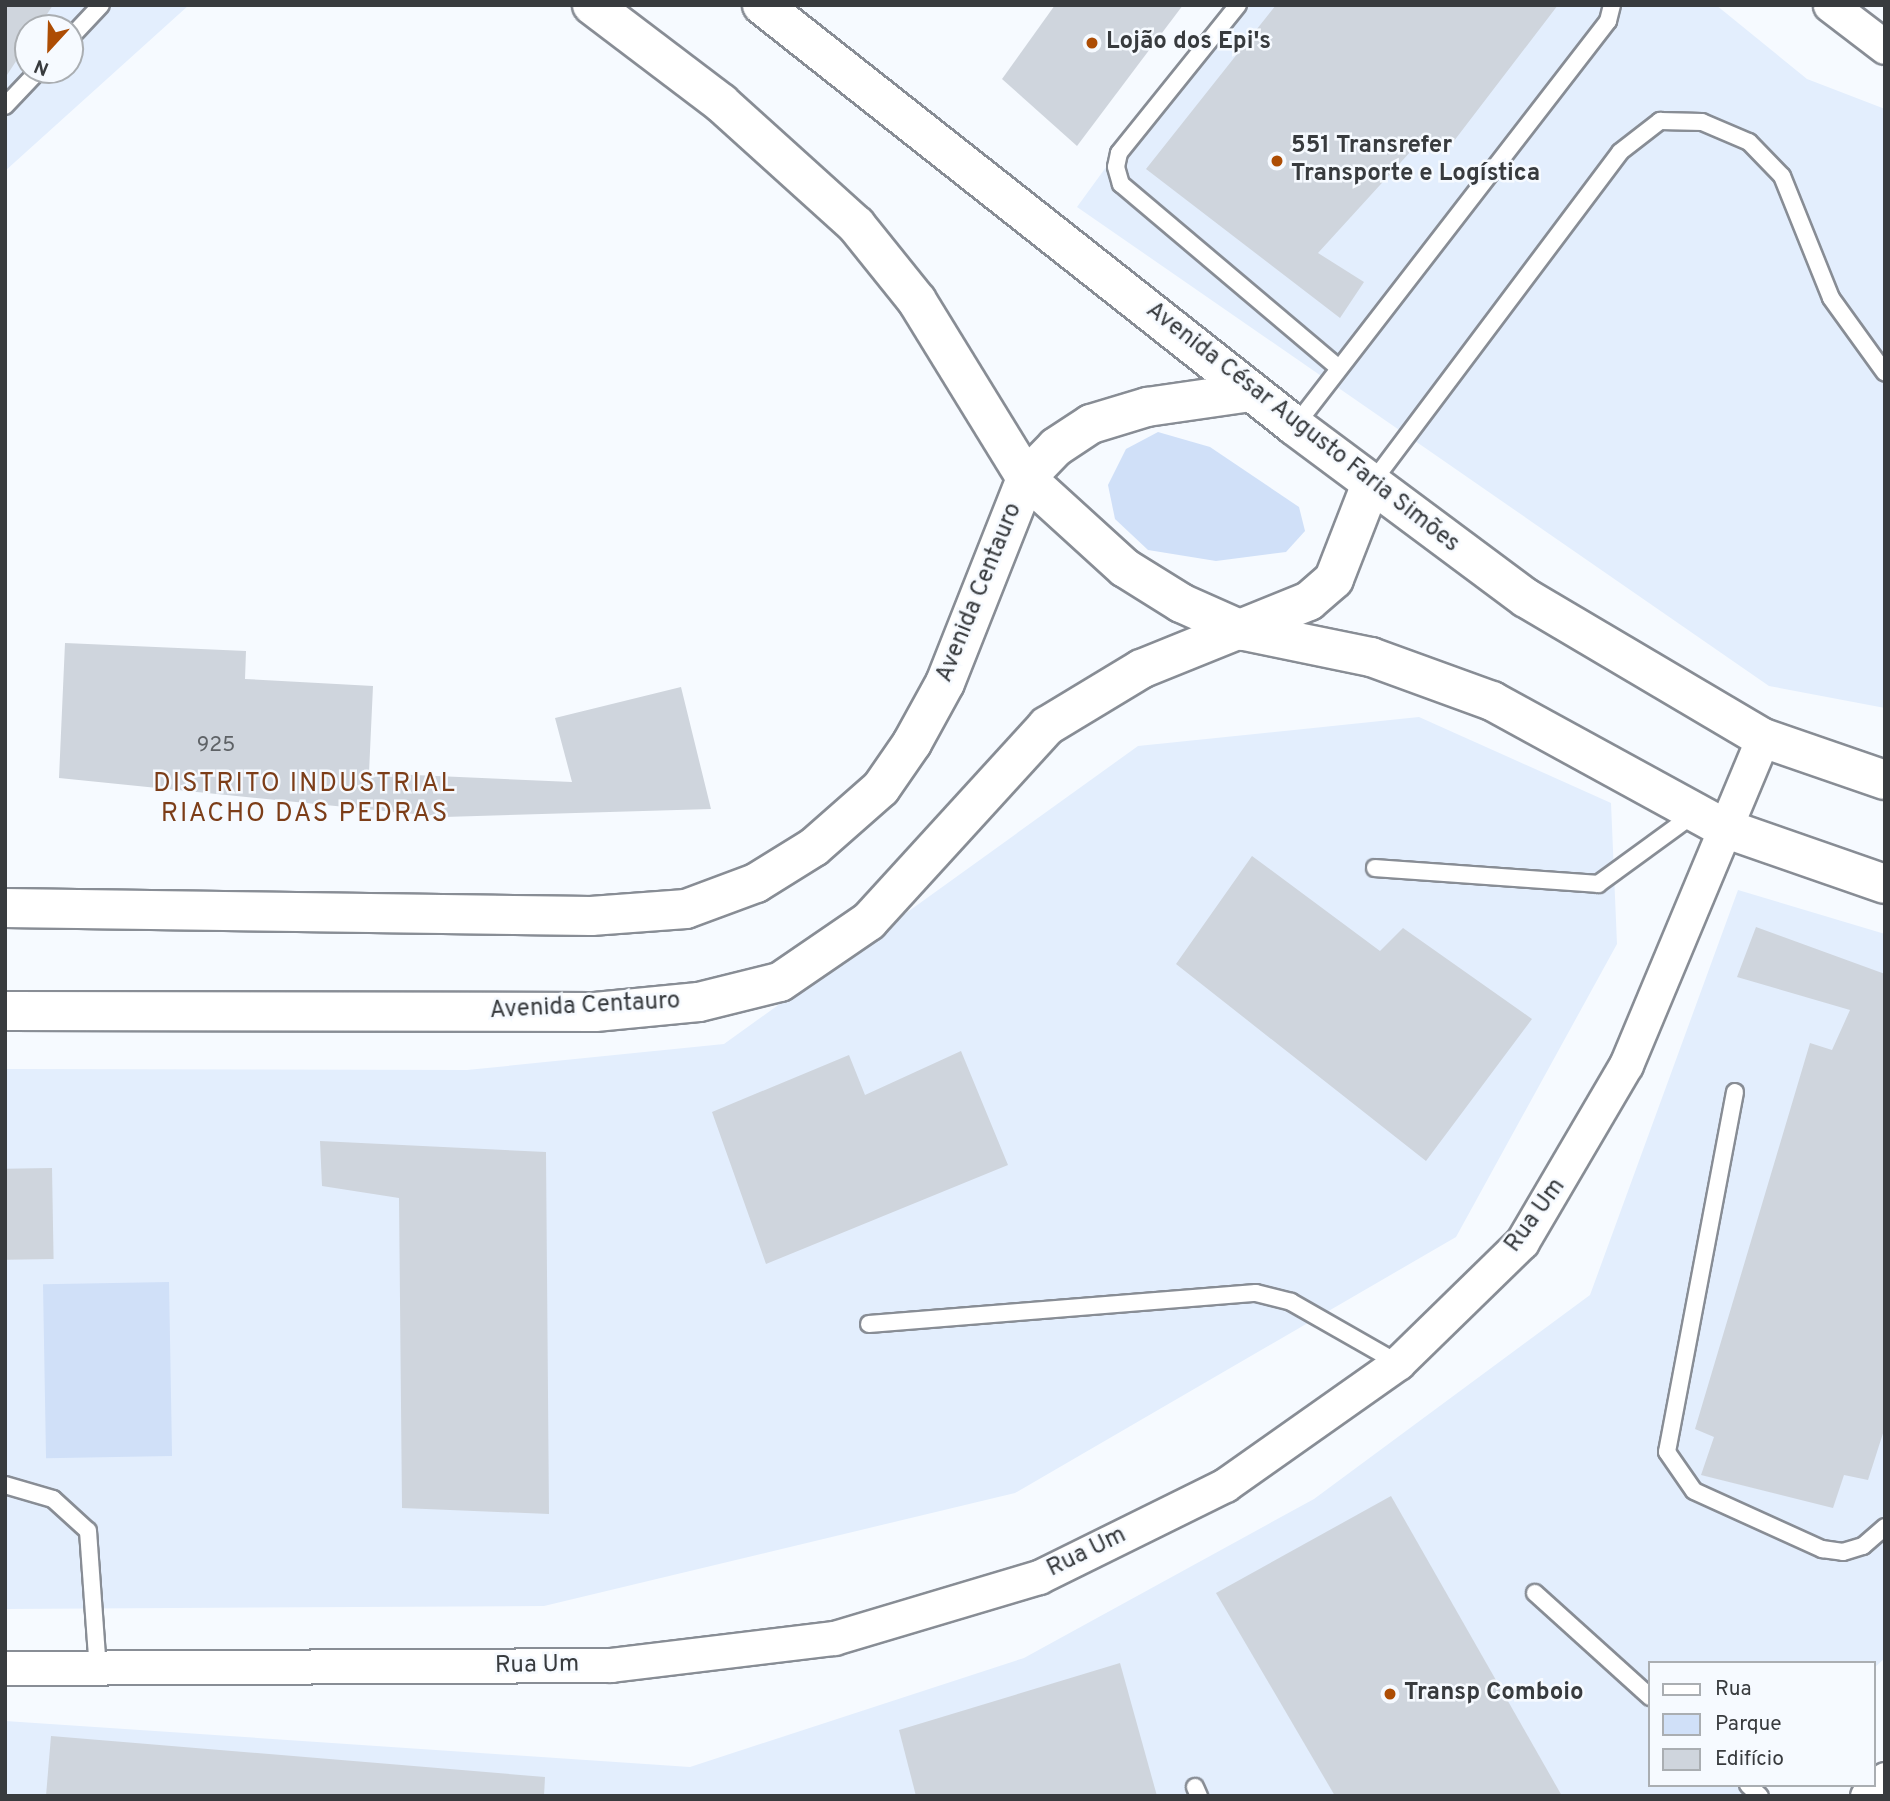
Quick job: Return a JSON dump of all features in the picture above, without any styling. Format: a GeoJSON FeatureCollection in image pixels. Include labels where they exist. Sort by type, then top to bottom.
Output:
{"type":"FeatureCollection","features":[{"type":"Feature","properties":{"kind":"street"},"geometry":{"type":"LineString","coordinates":[[592,5],[721,103],[856,225],[917,301],[1026,478],[1125,568],[1181,603],[1244,631],[1371,657],[1492,702],[1710,820],[1885,884]]}},
{"type":"Feature","properties":{"kind":"street","name":"Avenida César Augusto Faria Simões"},"geometry":{"type":"LineString","coordinates":[[762,5],[1294,426],[1526,598],[1763,738],[1885,780]]}},
{"type":"Feature","properties":{"kind":"street"},"geometry":{"type":"LineString","coordinates":[[1830,5],[1885,47]]}},
{"type":"Feature","properties":{"kind":"street"},"geometry":{"type":"LineString","coordinates":[[1026,478],[1091,425],[1197,396],[1251,392]]}},
{"type":"Feature","properties":{"kind":"street","name":"Avenida Centauro"},"geometry":{"type":"LineString","coordinates":[[5,908],[592,916],[686,909],[756,883],[814,847],[881,788],[912,743],[945,683],[1026,478]]}},
{"type":"Feature","properties":{"kind":"street","name":"Avenida Centauro"},"geometry":{"type":"LineString","coordinates":[[5,1011],[595,1012],[699,1002],[780,982],[869,922],[1047,726],[1141,669],[1244,631],[1309,601],[1334,579],[1371,484]]}},
{"type":"Feature","properties":{"kind":"street","name":"Rua Um"},"geometry":{"type":"LineString","coordinates":[[5,1668],[611,1665],[834,1638],[1039,1577],[1225,1485],[1398,1363],[1522,1242],[1578,1156],[1626,1065],[1710,820],[1763,738]]}},
{"type":"Feature","properties":{"kind":"street"},"geometry":{"type":"LineString","coordinates":[[1867,1796],[1885,1779]]}},
{"type":"Feature","properties":{"kind":"lane"},"geometry":{"type":"LineString","coordinates":[[84,23],[101,5]]}},
{"type":"Feature","properties":{"kind":"lane"},"geometry":{"type":"LineString","coordinates":[[1238,5],[1119,153],[1116,167],[1121,184],[1339,368]]}},
{"type":"Feature","properties":{"kind":"lane"},"geometry":{"type":"LineString","coordinates":[[1294,426],[1608,21],[1612,5]]}},
{"type":"Feature","properties":{"kind":"lane"},"geometry":{"type":"LineString","coordinates":[[5,106],[26,84]]}},
{"type":"Feature","properties":{"kind":"lane"},"geometry":{"type":"LineString","coordinates":[[1371,484],[1620,152],[1660,121],[1702,122],[1749,142],[1782,176],[1831,298],[1885,373]]}},
{"type":"Feature","properties":{"kind":"lane"},"geometry":{"type":"LineString","coordinates":[[1375,868],[1598,884],[1710,820]]}},
{"type":"Feature","properties":{"kind":"lane"},"geometry":{"type":"LineString","coordinates":[[1735,1092],[1667,1452],[1695,1491],[1822,1549],[1843,1552],[1863,1546],[1885,1527]]}},
{"type":"Feature","properties":{"kind":"lane"},"geometry":{"type":"LineString","coordinates":[[869,1324],[1256,1293],[1291,1301],[1398,1363]]}},
{"type":"Feature","properties":{"kind":"lane"},"geometry":{"type":"LineString","coordinates":[[5,1485],[53,1499],[88,1531],[97,1669]]}},
{"type":"Feature","properties":{"kind":"lane"},"geometry":{"type":"LineString","coordinates":[[1535,1593],[1648,1695]]}},
{"type":"Feature","properties":{"kind":"shaded area"},"geometry":{"type":"Polygon","coordinates":[[[5,5],[189,5],[5,171],[5,5]]]}},
{"type":"Feature","properties":{"kind":"shaded area"},"geometry":{"type":"Polygon","coordinates":[[[1224,5],[1716,5],[1807,79],[1885,109],[1885,708],[1769,686],[1077,207],[1224,5]]]}},
{"type":"Feature","properties":{"kind":"shaded area"},"geometry":{"type":"Polygon","coordinates":[[[1419,717],[1611,803],[1617,944],[1456,1237],[1015,1493],[544,1606],[5,1609],[5,1069],[467,1070],[724,1044],[1138,746],[1419,717]]]}},
{"type":"Feature","properties":{"kind":"shaded area"},"geometry":{"type":"Polygon","coordinates":[[[1738,890],[1885,934],[1885,1658],[1876,1666],[1876,1661],[1648,1661],[1648,1787],[1757,1787],[1749,1796],[5,1796],[5,1721],[690,1767],[1024,1658],[1314,1499],[1590,1295],[1738,890]]]}},
{"type":"Feature","properties":{"kind":"green space"},"geometry":{"type":"Polygon","coordinates":[[[1158,432],[1210,447],[1299,507],[1305,531],[1286,552],[1216,561],[1148,550],[1115,519],[1108,485],[1126,449],[1158,432]]]}},
{"type":"Feature","properties":{"kind":"green space"},"geometry":{"type":"Polygon","coordinates":[[[169,1282],[172,1456],[46,1458],[43,1284],[169,1282]]]}},
{"type":"Feature","properties":{"kind":"building"},"geometry":{"type":"Polygon","coordinates":[[[5,5],[53,5],[47,14],[14,14],[14,64],[5,78],[5,5]]]}},
{"type":"Feature","properties":{"kind":"building","name":"Lojão dos Epi's"},"geometry":{"type":"Polygon","coordinates":[[[1055,5],[1183,5],[1077,146],[1002,79],[1055,5]]]}},
{"type":"Feature","properties":{"kind":"building","name":"551 Transrefer Transporte e Logística"},"geometry":{"type":"Polygon","coordinates":[[[1276,5],[1558,5],[1444,154],[1422,139],[1318,253],[1364,282],[1340,318],[1146,169],[1276,5]]]}},
{"type":"Feature","properties":{"kind":"building"},"geometry":{"type":"Polygon","coordinates":[[[65,643],[246,651],[245,679],[373,686],[369,773],[572,782],[555,718],[681,687],[711,809],[444,817],[59,778],[65,643]]]}},
{"type":"Feature","properties":{"kind":"building"},"geometry":{"type":"Polygon","coordinates":[[[1252,856],[1380,951],[1403,928],[1532,1019],[1426,1161],[1176,964],[1252,856]]]}},
{"type":"Feature","properties":{"kind":"building"},"geometry":{"type":"Polygon","coordinates":[[[1756,927],[1885,974],[1885,1427],[1868,1480],[1844,1475],[1833,1508],[1701,1475],[1714,1437],[1695,1429],[1810,1043],[1832,1050],[1850,1010],[1737,977],[1756,927]]]}},
{"type":"Feature","properties":{"kind":"building"},"geometry":{"type":"Polygon","coordinates":[[[961,1051],[1008,1165],[766,1264],[712,1112],[849,1055],[865,1095],[961,1051]]]}},
{"type":"Feature","properties":{"kind":"building"},"geometry":{"type":"Polygon","coordinates":[[[320,1141],[546,1152],[549,1514],[402,1508],[399,1198],[322,1186],[320,1141]]]}},
{"type":"Feature","properties":{"kind":"building"},"geometry":{"type":"Polygon","coordinates":[[[52,1168],[54,1259],[7,1260],[5,1169],[52,1168]]]}},
{"type":"Feature","properties":{"kind":"building","name":"Transp Comboio"},"geometry":{"type":"Polygon","coordinates":[[[1391,1496],[1562,1796],[1335,1796],[1216,1593],[1391,1496]]]}},
{"type":"Feature","properties":{"kind":"building"},"geometry":{"type":"Polygon","coordinates":[[[1120,1663],[1157,1796],[916,1796],[899,1730],[1120,1663]]]}},
{"type":"Feature","properties":{"kind":"building"},"geometry":{"type":"Polygon","coordinates":[[[51,1736],[545,1777],[544,1796],[46,1796],[51,1736]]]}},
{"type":"Feature","properties":{"kind":"place","name":"Lojão dos Epi's"},"geometry":{"type":"Point","coordinates":[1092,43]}},
{"type":"Feature","properties":{"kind":"place","name":"551 Transrefer Transporte e Logística"},"geometry":{"type":"Point","coordinates":[1277,161]}},
{"type":"Feature","properties":{"kind":"place","name":"Transp Comboio"},"geometry":{"type":"Point","coordinates":[1390,1694]}},
{"type":"Feature","properties":{"kind":"district","name":"DISTRITO INDUSTRIAL RIACHO DAS PEDRAS"},"geometry":{"type":"Point","coordinates":[305,800]}}]}
